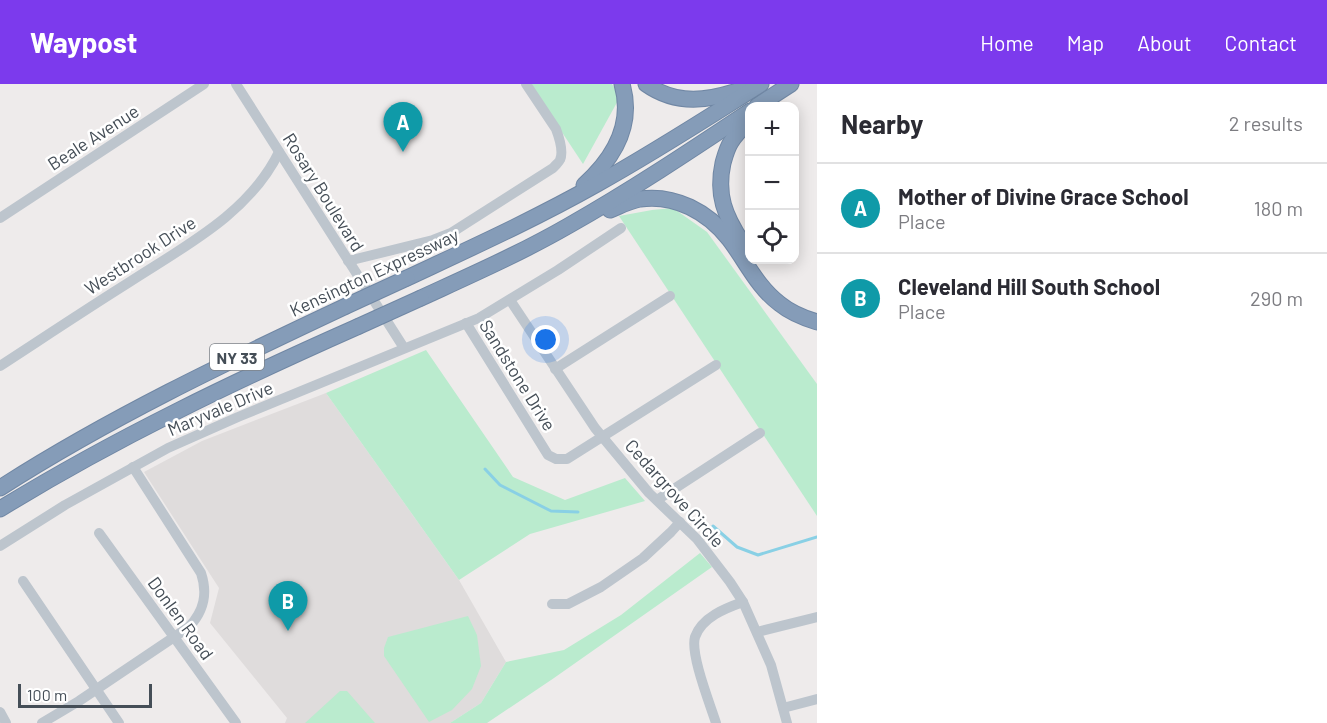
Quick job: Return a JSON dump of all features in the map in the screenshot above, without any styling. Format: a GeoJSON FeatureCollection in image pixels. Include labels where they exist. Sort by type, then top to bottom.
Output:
{"type":"FeatureCollection","features":[{"type":"Feature","properties":{"kind":"highway"},"geometry":{"type":"LineString","coordinates":[[569,199],[597,174],[615,149],[621,135],[626,105],[622,84]]}},
{"type":"Feature","properties":{"kind":"highway"},"geometry":{"type":"LineString","coordinates":[[646,84],[656,92],[674,98],[696,99],[714,98],[755,84]]}},
{"type":"Feature","properties":{"kind":"highway","name":"Kensington Expressway"},"geometry":{"type":"LineString","coordinates":[[0,488],[132,410],[569,199],[660,148],[761,84]]}},
{"type":"Feature","properties":{"kind":"highway"},"geometry":{"type":"LineString","coordinates":[[763,102],[785,88]]}},
{"type":"Feature","properties":{"kind":"highway"},"geometry":{"type":"LineString","coordinates":[[769,102],[785,88]]}},
{"type":"Feature","properties":{"kind":"highway","name":"NY 33"},"geometry":{"type":"LineString","coordinates":[[0,509],[71,467],[239,380],[524,250],[644,180],[745,114]]}},
{"type":"Feature","properties":{"kind":"highway"},"geometry":{"type":"LineString","coordinates":[[745,126],[730,143],[724,158],[720,190],[729,221],[745,247]]}},
{"type":"Feature","properties":{"kind":"highway"},"geometry":{"type":"LineString","coordinates":[[568,226],[628,202],[642,199],[665,200],[688,205],[718,226],[729,238],[758,281],[778,304],[800,317],[817,322]]}},
{"type":"Feature","properties":{"kind":"highway"},"geometry":{"type":"LineString","coordinates":[[755,264],[774,290],[801,307],[817,312]]}},
{"type":"Feature","properties":{"kind":"street","name":"Beale Avenue"},"geometry":{"type":"LineString","coordinates":[[0,218],[204,84]]}},
{"type":"Feature","properties":{"kind":"street","name":"Rosary Boulevard"},"geometry":{"type":"LineString","coordinates":[[236,84],[404,348]]}},
{"type":"Feature","properties":{"kind":"street"},"geometry":{"type":"LineString","coordinates":[[348,261],[433,240],[452,233],[553,168],[560,160],[562,151],[558,135],[526,84]]}},
{"type":"Feature","properties":{"kind":"street","name":"Westbrook Drive"},"geometry":{"type":"LineString","coordinates":[[0,366],[217,224],[252,192],[270,169],[279,152]]}},
{"type":"Feature","properties":{"kind":"street","name":"Sandstone Drive"},"geometry":{"type":"LineString","coordinates":[[621,228],[510,300],[466,323],[548,455],[556,459],[567,459],[716,366]]}},
{"type":"Feature","properties":{"kind":"street"},"geometry":{"type":"LineString","coordinates":[[555,369],[670,296]]}},
{"type":"Feature","properties":{"kind":"street","name":"Cedargrove Circle"},"geometry":{"type":"LineString","coordinates":[[510,300],[595,428],[657,500],[697,539],[730,582],[743,602],[771,664],[787,723]]}},
{"type":"Feature","properties":{"kind":"street","name":"Maryvale Drive"},"geometry":{"type":"LineString","coordinates":[[0,546],[47,515],[168,448],[466,323]]}},
{"type":"Feature","properties":{"kind":"street"},"geometry":{"type":"LineString","coordinates":[[657,500],[760,433]]}},
{"type":"Feature","properties":{"kind":"street"},"geometry":{"type":"LineString","coordinates":[[42,723],[189,627],[204,603],[204,584],[197,565],[133,466]]}},
{"type":"Feature","properties":{"kind":"street"},"geometry":{"type":"LineString","coordinates":[[552,604],[568,604],[601,587],[643,558],[680,522]]}},
{"type":"Feature","properties":{"kind":"street","name":"Donlen Road"},"geometry":{"type":"LineString","coordinates":[[99,533],[236,723]]}},
{"type":"Feature","properties":{"kind":"street"},"geometry":{"type":"LineString","coordinates":[[23,580],[119,723]]}},
{"type":"Feature","properties":{"kind":"street"},"geometry":{"type":"LineString","coordinates":[[716,723],[694,653],[695,637],[703,624],[717,612],[743,602]]}},
{"type":"Feature","properties":{"kind":"street"},"geometry":{"type":"LineString","coordinates":[[757,632],[817,617]]}},
{"type":"Feature","properties":{"kind":"street"},"geometry":{"type":"LineString","coordinates":[[783,708],[817,699]]}},
{"type":"Feature","properties":{"kind":"street"},"geometry":{"type":"LineString","coordinates":[[0,712],[6,723]]}},
{"type":"Feature","properties":{"kind":"shaded area"},"geometry":{"type":"Polygon","coordinates":[[[326,393],[459,580],[506,662],[481,703],[450,723],[285,723],[287,718],[210,623],[219,588],[144,472],[202,441],[326,393]]]}},
{"type":"Feature","properties":{"kind":"green space"},"geometry":{"type":"Polygon","coordinates":[[[530,84],[612,84],[620,97],[583,164],[530,84]]]}},
{"type":"Feature","properties":{"kind":"green space"},"geometry":{"type":"Polygon","coordinates":[[[673,208],[707,232],[817,384],[817,516],[619,216],[673,208]]]}},
{"type":"Feature","properties":{"kind":"green space"},"geometry":{"type":"Polygon","coordinates":[[[426,350],[513,477],[565,500],[625,478],[645,501],[530,534],[459,580],[326,393],[426,350]]]}},
{"type":"Feature","properties":{"kind":"green space"},"geometry":{"type":"Polygon","coordinates":[[[700,553],[712,567],[554,678],[487,723],[450,723],[481,703],[506,662],[564,650],[621,615],[700,553]]]}},
{"type":"Feature","properties":{"kind":"green space"},"geometry":{"type":"Polygon","coordinates":[[[468,616],[477,635],[481,666],[472,689],[452,710],[429,722],[384,656],[388,637],[468,616]]]}},
{"type":"Feature","properties":{"kind":"green space"},"geometry":{"type":"Polygon","coordinates":[[[340,691],[347,691],[375,723],[305,723],[340,691]]]}},
{"type":"Feature","properties":{"kind":"waterway"},"geometry":{"type":"LineString","coordinates":[[485,469],[500,485],[551,511],[578,512]]}},
{"type":"Feature","properties":{"kind":"waterway"},"geometry":{"type":"LineString","coordinates":[[713,526],[737,547],[758,555],[817,537]]}},
{"type":"Feature","properties":{"kind":"place","name":"Mother of Divine Grace School"},"geometry":{"type":"Point","coordinates":[403,152]}},
{"type":"Feature","properties":{"kind":"place","name":"Cleveland Hill South School"},"geometry":{"type":"Point","coordinates":[288,631]}}]}
